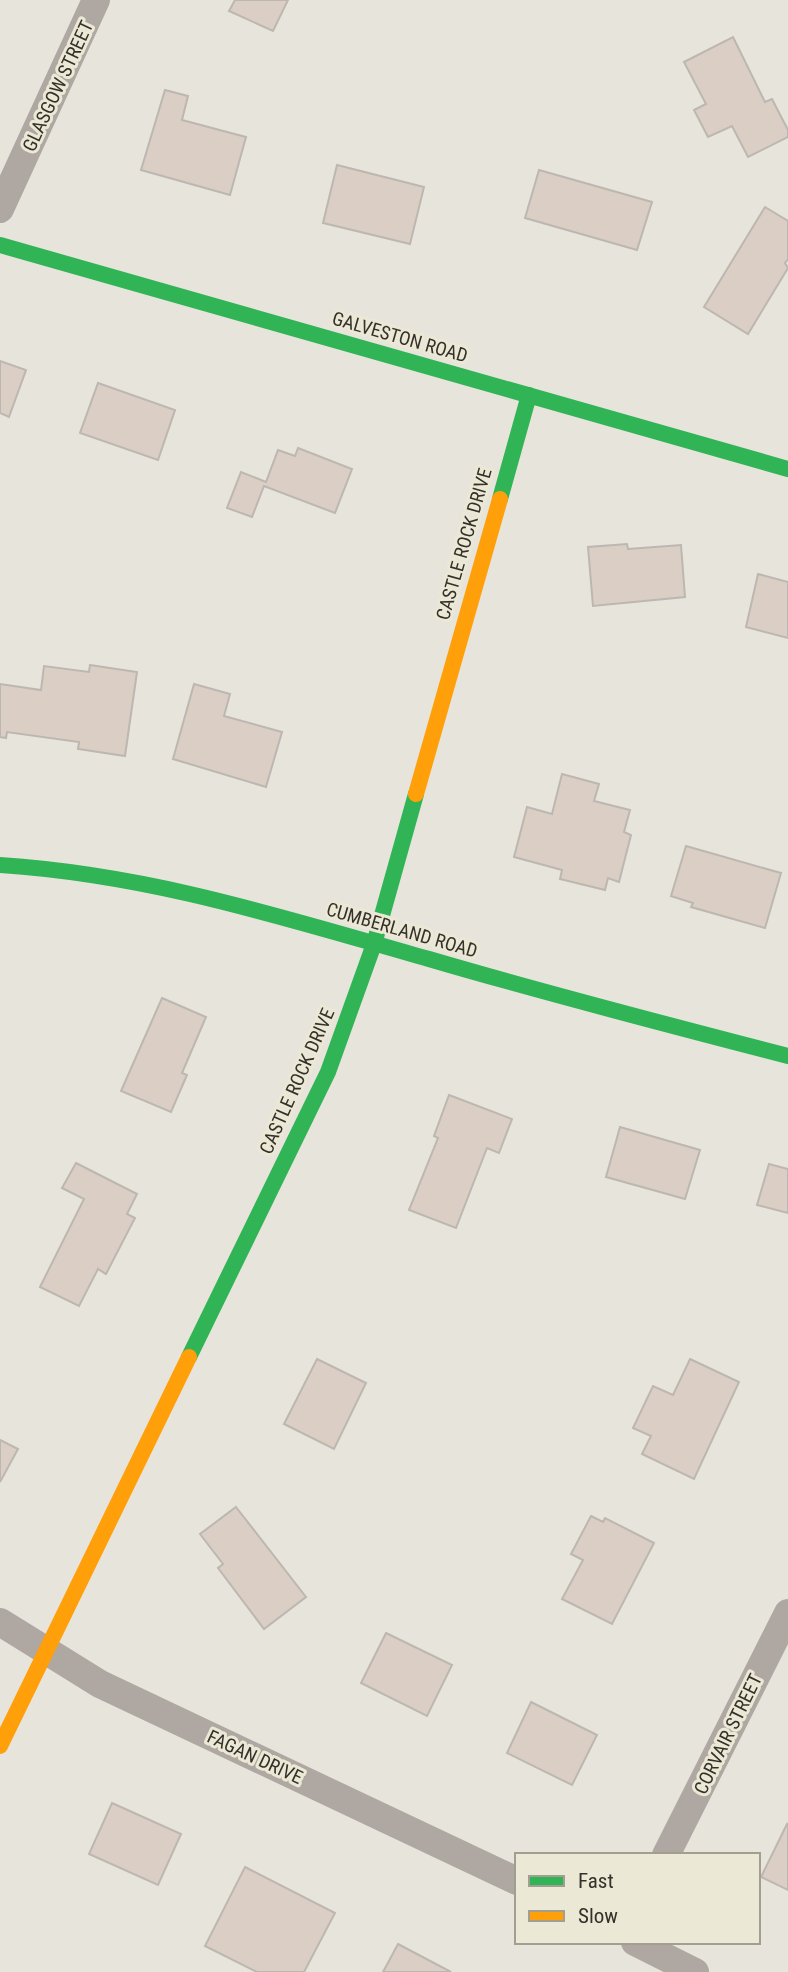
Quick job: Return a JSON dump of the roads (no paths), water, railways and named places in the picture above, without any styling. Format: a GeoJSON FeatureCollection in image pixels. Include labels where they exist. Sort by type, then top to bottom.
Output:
{"type":"FeatureCollection","features":[{"type":"Feature","properties":{"kind":"street","name":"GLASGOW STREET"},"geometry":{"type":"LineString","coordinates":[[0,209],[68,68],[96,0]]}},
{"type":"Feature","properties":{"kind":"street","name":"GALVESTON ROAD"},"geometry":{"type":"LineString","coordinates":[[0,245],[788,469]]}},
{"type":"Feature","properties":{"kind":"street","name":"CASTLE ROCK DRIVE"},"geometry":{"type":"LineString","coordinates":[[0,1746],[328,1072],[374,944],[529,395]]}},
{"type":"Feature","properties":{"kind":"street","name":"CUMBERLAND ROAD"},"geometry":{"type":"LineString","coordinates":[[0,865],[61,869],[151,883],[788,1056]]}},
{"type":"Feature","properties":{"kind":"street","name":"CORVAIR STREET"},"geometry":{"type":"LineString","coordinates":[[667,1853],[788,1613]]}},
{"type":"Feature","properties":{"kind":"street","name":"FAGAN DRIVE"},"geometry":{"type":"LineString","coordinates":[[0,1622],[100,1684],[515,1880]]}},
{"type":"Feature","properties":{"kind":"street"},"geometry":{"type":"LineString","coordinates":[[639,1944],[695,1972]]}}]}
